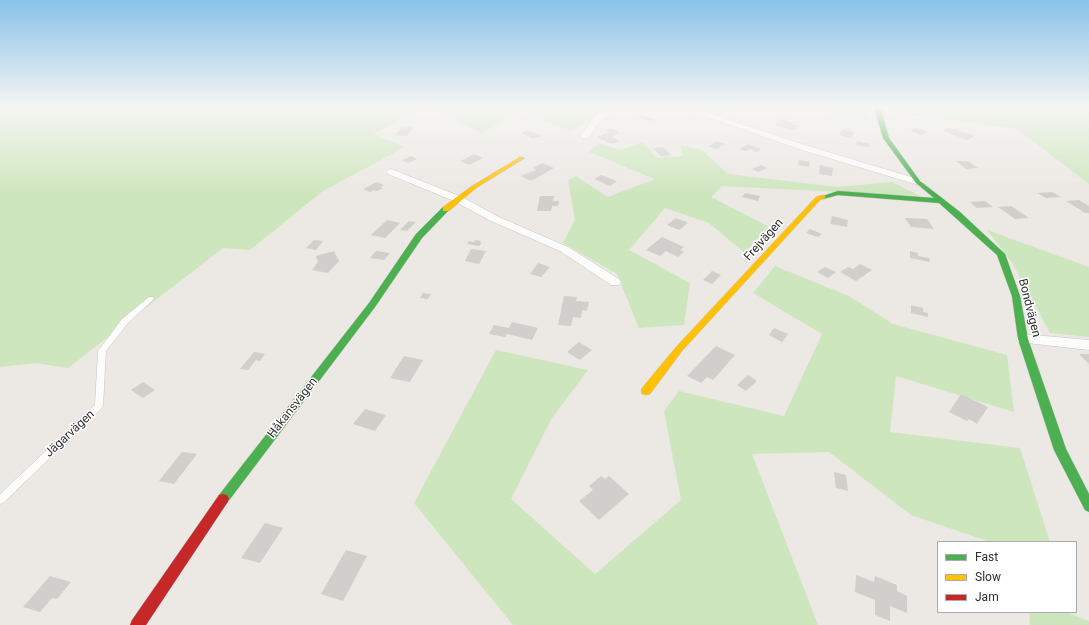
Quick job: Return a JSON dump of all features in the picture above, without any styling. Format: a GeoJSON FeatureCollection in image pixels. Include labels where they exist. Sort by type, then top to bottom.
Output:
{"type":"FeatureCollection","features":[{"type":"Feature","properties":{"kind":"street"},"geometry":{"type":"LineString","coordinates":[[770,136],[918,182]]}},
{"type":"Feature","properties":{"kind":"street","name":"Bondvägen"},"geometry":{"type":"LineString","coordinates":[[885,136],[918,182],[1001,254],[1016,296],[1023,339],[1060,450],[1089,506]]}},
{"type":"Feature","properties":{"kind":"street","name":"Håkansvägen"},"geometry":{"type":"LineString","coordinates":[[137,625],[223,498],[372,305],[419,236],[440,213],[458,199],[474,187],[522,158]]}},
{"type":"Feature","properties":{"kind":"street"},"geometry":{"type":"LineString","coordinates":[[391,172],[458,199],[495,219],[564,249],[615,282]]}},
{"type":"Feature","properties":{"kind":"street","name":"Frejvägen"},"geometry":{"type":"LineString","coordinates":[[646,391],[679,348],[818,198],[838,193],[940,200]]}},
{"type":"Feature","properties":{"kind":"street"},"geometry":{"type":"LineString","coordinates":[[1023,339],[1089,345]]}},
{"type":"Feature","properties":{"kind":"lane","name":"Jägarvägen"},"geometry":{"type":"LineString","coordinates":[[0,500],[99,406],[102,351],[124,321],[151,298]]}},
{"type":"Feature","properties":{"kind":"green space"},"geometry":{"type":"Polygon","coordinates":[[[0,136],[378,136],[405,147],[323,191],[250,250],[223,248],[68,368],[36,363],[0,367],[0,136]]]}},
{"type":"Feature","properties":{"kind":"green space"},"geometry":{"type":"Polygon","coordinates":[[[1026,136],[1089,136],[1089,184],[1026,136]]]}},
{"type":"Feature","properties":{"kind":"green space"},"geometry":{"type":"Polygon","coordinates":[[[642,142],[657,158],[683,156],[680,145],[702,150],[728,174],[838,187],[892,182],[920,196],[722,186],[711,197],[768,226],[745,253],[709,223],[665,208],[629,250],[690,283],[684,325],[639,328],[617,274],[563,243],[575,220],[568,180],[576,176],[608,197],[655,179],[589,152],[599,143],[621,150],[642,142]]]}},
{"type":"Feature","properties":{"kind":"green space"},"geometry":{"type":"Polygon","coordinates":[[[987,230],[1089,267],[1089,337],[1050,333],[1013,264],[987,230]]]}},
{"type":"Feature","properties":{"kind":"green space"},"geometry":{"type":"Polygon","coordinates":[[[775,266],[849,296],[893,324],[1007,355],[1014,412],[896,376],[890,432],[1020,448],[1050,541],[987,541],[911,515],[829,452],[752,454],[818,625],[513,625],[414,503],[496,350],[588,370],[552,418],[511,499],[595,574],[681,500],[664,411],[679,391],[784,416],[822,334],[753,293],[775,266]]]}},
{"type":"Feature","properties":{"kind":"green space"},"geometry":{"type":"Polygon","coordinates":[[[1029,613],[1068,613],[1089,621],[1089,625],[1030,625],[1029,613]]]}},
{"type":"Feature","properties":{"kind":"building"},"geometry":{"type":"Polygon","coordinates":[[[527,136],[541,136],[533,139],[527,136]]]}},
{"type":"Feature","properties":{"kind":"building"},"geometry":{"type":"Polygon","coordinates":[[[613,136],[612,137],[620,141],[611,144],[597,137],[613,136]]]}},
{"type":"Feature","properties":{"kind":"building"},"geometry":{"type":"Polygon","coordinates":[[[957,136],[975,136],[967,140],[957,136]]]}},
{"type":"Feature","properties":{"kind":"building"},"geometry":{"type":"Polygon","coordinates":[[[717,141],[726,144],[716,149],[708,146],[717,141]]]}},
{"type":"Feature","properties":{"kind":"building"},"geometry":{"type":"Polygon","coordinates":[[[857,141],[870,144],[869,147],[856,145],[857,141]]]}},
{"type":"Feature","properties":{"kind":"building"},"geometry":{"type":"Polygon","coordinates":[[[748,144],[761,149],[756,152],[750,149],[746,151],[739,149],[748,144]]]}},
{"type":"Feature","properties":{"kind":"building"},"geometry":{"type":"Polygon","coordinates":[[[663,147],[671,155],[661,156],[653,148],[663,147]]]}},
{"type":"Feature","properties":{"kind":"building"},"geometry":{"type":"Polygon","coordinates":[[[474,154],[483,158],[469,165],[460,161],[474,154]]]}},
{"type":"Feature","properties":{"kind":"building"},"geometry":{"type":"Polygon","coordinates":[[[411,156],[417,159],[408,163],[402,160],[411,156]]]}},
{"type":"Feature","properties":{"kind":"building"},"geometry":{"type":"Polygon","coordinates":[[[799,160],[810,162],[809,167],[798,165],[799,160]]]}},
{"type":"Feature","properties":{"kind":"building"},"geometry":{"type":"Polygon","coordinates":[[[956,161],[968,161],[978,168],[966,169],[956,161]]]}},
{"type":"Feature","properties":{"kind":"building"},"geometry":{"type":"Polygon","coordinates":[[[542,163],[554,168],[531,181],[521,176],[536,170],[533,168],[542,163]]]}},
{"type":"Feature","properties":{"kind":"building"},"geometry":{"type":"Polygon","coordinates":[[[761,165],[767,168],[758,172],[752,169],[761,165]]]}},
{"type":"Feature","properties":{"kind":"building"},"geometry":{"type":"Polygon","coordinates":[[[820,165],[833,168],[832,176],[819,174],[820,165]]]}},
{"type":"Feature","properties":{"kind":"building"},"geometry":{"type":"Polygon","coordinates":[[[601,175],[617,181],[610,186],[594,179],[601,175]]]}},
{"type":"Feature","properties":{"kind":"building"},"geometry":{"type":"Polygon","coordinates":[[[377,182],[384,185],[380,187],[383,188],[370,192],[363,189],[377,182]]]}},
{"type":"Feature","properties":{"kind":"building"},"geometry":{"type":"Polygon","coordinates":[[[1052,192],[1061,197],[1046,198],[1037,193],[1052,192]]]}},
{"type":"Feature","properties":{"kind":"building"},"geometry":{"type":"Polygon","coordinates":[[[745,193],[760,196],[758,201],[742,197],[745,193]]]}},
{"type":"Feature","properties":{"kind":"building"},"geometry":{"type":"Polygon","coordinates":[[[540,196],[554,196],[553,201],[559,201],[558,206],[552,206],[551,211],[537,211],[540,196]]]}},
{"type":"Feature","properties":{"kind":"building"},"geometry":{"type":"Polygon","coordinates":[[[1079,200],[1089,206],[1089,213],[1085,213],[1066,201],[1079,200]]]}},
{"type":"Feature","properties":{"kind":"building"},"geometry":{"type":"Polygon","coordinates":[[[985,201],[993,207],[977,208],[970,202],[985,201]]]}},
{"type":"Feature","properties":{"kind":"building"},"geometry":{"type":"Polygon","coordinates":[[[1011,206],[1029,218],[1015,219],[998,207],[1011,206]]]}},
{"type":"Feature","properties":{"kind":"building"},"geometry":{"type":"Polygon","coordinates":[[[832,216],[848,220],[847,227],[830,224],[832,216]]]}},
{"type":"Feature","properties":{"kind":"building"},"geometry":{"type":"Polygon","coordinates":[[[676,218],[688,223],[679,230],[667,225],[676,218]]]}},
{"type":"Feature","properties":{"kind":"building"},"geometry":{"type":"Polygon","coordinates":[[[905,218],[927,219],[934,229],[911,227],[905,218]]]}},
{"type":"Feature","properties":{"kind":"building"},"geometry":{"type":"Polygon","coordinates":[[[387,220],[400,223],[385,238],[371,235],[387,220]]]}},
{"type":"Feature","properties":{"kind":"building"},"geometry":{"type":"Polygon","coordinates":[[[409,221],[416,222],[407,231],[400,230],[409,221]]]}},
{"type":"Feature","properties":{"kind":"building"},"geometry":{"type":"Polygon","coordinates":[[[810,229],[822,234],[818,237],[806,233],[810,229]]]}},
{"type":"Feature","properties":{"kind":"building"},"geometry":{"type":"Polygon","coordinates":[[[662,237],[684,247],[680,250],[684,252],[678,257],[666,251],[660,256],[646,250],[662,237]]]}},
{"type":"Feature","properties":{"kind":"building"},"geometry":{"type":"Polygon","coordinates":[[[314,240],[323,241],[316,250],[306,248],[314,240]]]}},
{"type":"Feature","properties":{"kind":"building"},"geometry":{"type":"Polygon","coordinates":[[[475,240],[481,241],[480,243],[482,243],[479,246],[467,244],[469,241],[474,242],[475,240]]]}},
{"type":"Feature","properties":{"kind":"building"},"geometry":{"type":"Polygon","coordinates":[[[471,249],[486,251],[479,264],[465,261],[471,249]]]}},
{"type":"Feature","properties":{"kind":"building"},"geometry":{"type":"Polygon","coordinates":[[[334,251],[339,261],[328,273],[312,270],[318,262],[316,256],[334,251]]]}},
{"type":"Feature","properties":{"kind":"building"},"geometry":{"type":"Polygon","coordinates":[[[376,251],[390,253],[384,260],[370,258],[376,251]]]}},
{"type":"Feature","properties":{"kind":"building"},"geometry":{"type":"Polygon","coordinates":[[[910,251],[918,253],[918,256],[929,258],[930,262],[910,258],[910,251]]]}},
{"type":"Feature","properties":{"kind":"building"},"geometry":{"type":"Polygon","coordinates":[[[538,263],[550,267],[541,277],[530,274],[538,263]]]}},
{"type":"Feature","properties":{"kind":"building"},"geometry":{"type":"Polygon","coordinates":[[[860,264],[872,270],[856,281],[840,272],[848,267],[853,269],[860,264]]]}},
{"type":"Feature","properties":{"kind":"building"},"geometry":{"type":"Polygon","coordinates":[[[825,267],[836,272],[828,278],[817,272],[825,267]]]}},
{"type":"Feature","properties":{"kind":"building"},"geometry":{"type":"Polygon","coordinates":[[[712,271],[721,275],[712,284],[703,280],[712,271]]]}},
{"type":"Feature","properties":{"kind":"building"},"geometry":{"type":"Polygon","coordinates":[[[423,293],[431,294],[428,299],[420,298],[423,293]]]}},
{"type":"Feature","properties":{"kind":"building"},"geometry":{"type":"Polygon","coordinates":[[[564,296],[577,297],[576,301],[589,302],[587,311],[582,310],[581,318],[573,317],[571,326],[558,325],[564,296]]]}},
{"type":"Feature","properties":{"kind":"building"},"geometry":{"type":"Polygon","coordinates":[[[911,305],[923,308],[923,312],[928,313],[928,317],[911,313],[911,305]]]}},
{"type":"Feature","properties":{"kind":"building"},"geometry":{"type":"Polygon","coordinates":[[[512,322],[538,328],[532,340],[507,334],[505,337],[489,334],[494,325],[509,328],[512,322]]]}},
{"type":"Feature","properties":{"kind":"building"},"geometry":{"type":"Polygon","coordinates":[[[774,328],[788,334],[782,342],[769,335],[774,328]]]}},
{"type":"Feature","properties":{"kind":"building"},"geometry":{"type":"Polygon","coordinates":[[[579,342],[592,350],[580,360],[567,352],[579,342]]]}},
{"type":"Feature","properties":{"kind":"building"},"geometry":{"type":"Polygon","coordinates":[[[716,346],[735,355],[713,380],[707,377],[701,383],[687,376],[716,346]]]}},
{"type":"Feature","properties":{"kind":"building"},"geometry":{"type":"Polygon","coordinates":[[[254,352],[265,354],[260,361],[256,360],[248,370],[240,369],[254,352]]]}},
{"type":"Feature","properties":{"kind":"building"},"geometry":{"type":"Polygon","coordinates":[[[1079,354],[1089,354],[1089,364],[1079,354]]]}},
{"type":"Feature","properties":{"kind":"building"},"geometry":{"type":"Polygon","coordinates":[[[404,356],[423,360],[410,382],[390,378],[404,356]]]}},
{"type":"Feature","properties":{"kind":"building"},"geometry":{"type":"Polygon","coordinates":[[[748,375],[757,381],[746,391],[737,385],[748,375]]]}},
{"type":"Feature","properties":{"kind":"building"},"geometry":{"type":"Polygon","coordinates":[[[143,382],[155,390],[143,398],[131,390],[143,382]]]}},
{"type":"Feature","properties":{"kind":"building"},"geometry":{"type":"Polygon","coordinates":[[[961,394],[988,407],[977,424],[969,419],[967,421],[949,412],[961,394]]]}},
{"type":"Feature","properties":{"kind":"building"},"geometry":{"type":"Polygon","coordinates":[[[365,409],[386,415],[375,431],[353,424],[365,409]]]}},
{"type":"Feature","properties":{"kind":"building"},"geometry":{"type":"Polygon","coordinates":[[[182,452],[197,454],[174,484],[159,481],[182,452]]]}},
{"type":"Feature","properties":{"kind":"building"},"geometry":{"type":"Polygon","coordinates":[[[834,472],[846,475],[848,491],[836,488],[834,472]]]}},
{"type":"Feature","properties":{"kind":"building"},"geometry":{"type":"Polygon","coordinates":[[[601,476],[605,479],[609,476],[629,494],[599,520],[579,501],[593,490],[589,486],[601,476]]]}},
{"type":"Feature","properties":{"kind":"building"},"geometry":{"type":"Polygon","coordinates":[[[265,523],[283,528],[260,563],[241,558],[265,523]]]}},
{"type":"Feature","properties":{"kind":"building"},"geometry":{"type":"Polygon","coordinates":[[[346,550],[367,556],[343,601],[321,594],[346,550]]]}},
{"type":"Feature","properties":{"kind":"building"},"geometry":{"type":"Polygon","coordinates":[[[856,575],[874,582],[875,576],[897,585],[897,591],[907,596],[907,613],[890,606],[890,621],[875,615],[875,600],[855,592],[856,575]]]}},
{"type":"Feature","properties":{"kind":"building"},"geometry":{"type":"Polygon","coordinates":[[[50,576],[71,582],[57,599],[52,598],[40,612],[23,607],[50,576]]]}},
{"type":"Feature","properties":{"kind":"traffic: fast"},"geometry":{"type":"LineString","coordinates":[[885,136],[918,182],[957,214],[1001,254],[1016,296],[1023,339],[1060,450],[1089,506]]}},
{"type":"Feature","properties":{"kind":"traffic: fast"},"geometry":{"type":"LineString","coordinates":[[823,197],[838,193],[940,201]]}},
{"type":"Feature","properties":{"kind":"traffic: fast"},"geometry":{"type":"LineString","coordinates":[[223,499],[372,305],[419,236],[446,209]]}},
{"type":"Feature","properties":{"kind":"traffic: slow"},"geometry":{"type":"LineString","coordinates":[[446,209],[474,187],[522,158]]}},
{"type":"Feature","properties":{"kind":"traffic: slow"},"geometry":{"type":"LineString","coordinates":[[646,391],[679,349],[818,198],[823,197]]}},
{"type":"Feature","properties":{"kind":"traffic: jam"},"geometry":{"type":"LineString","coordinates":[[137,625],[223,499]]}}]}
